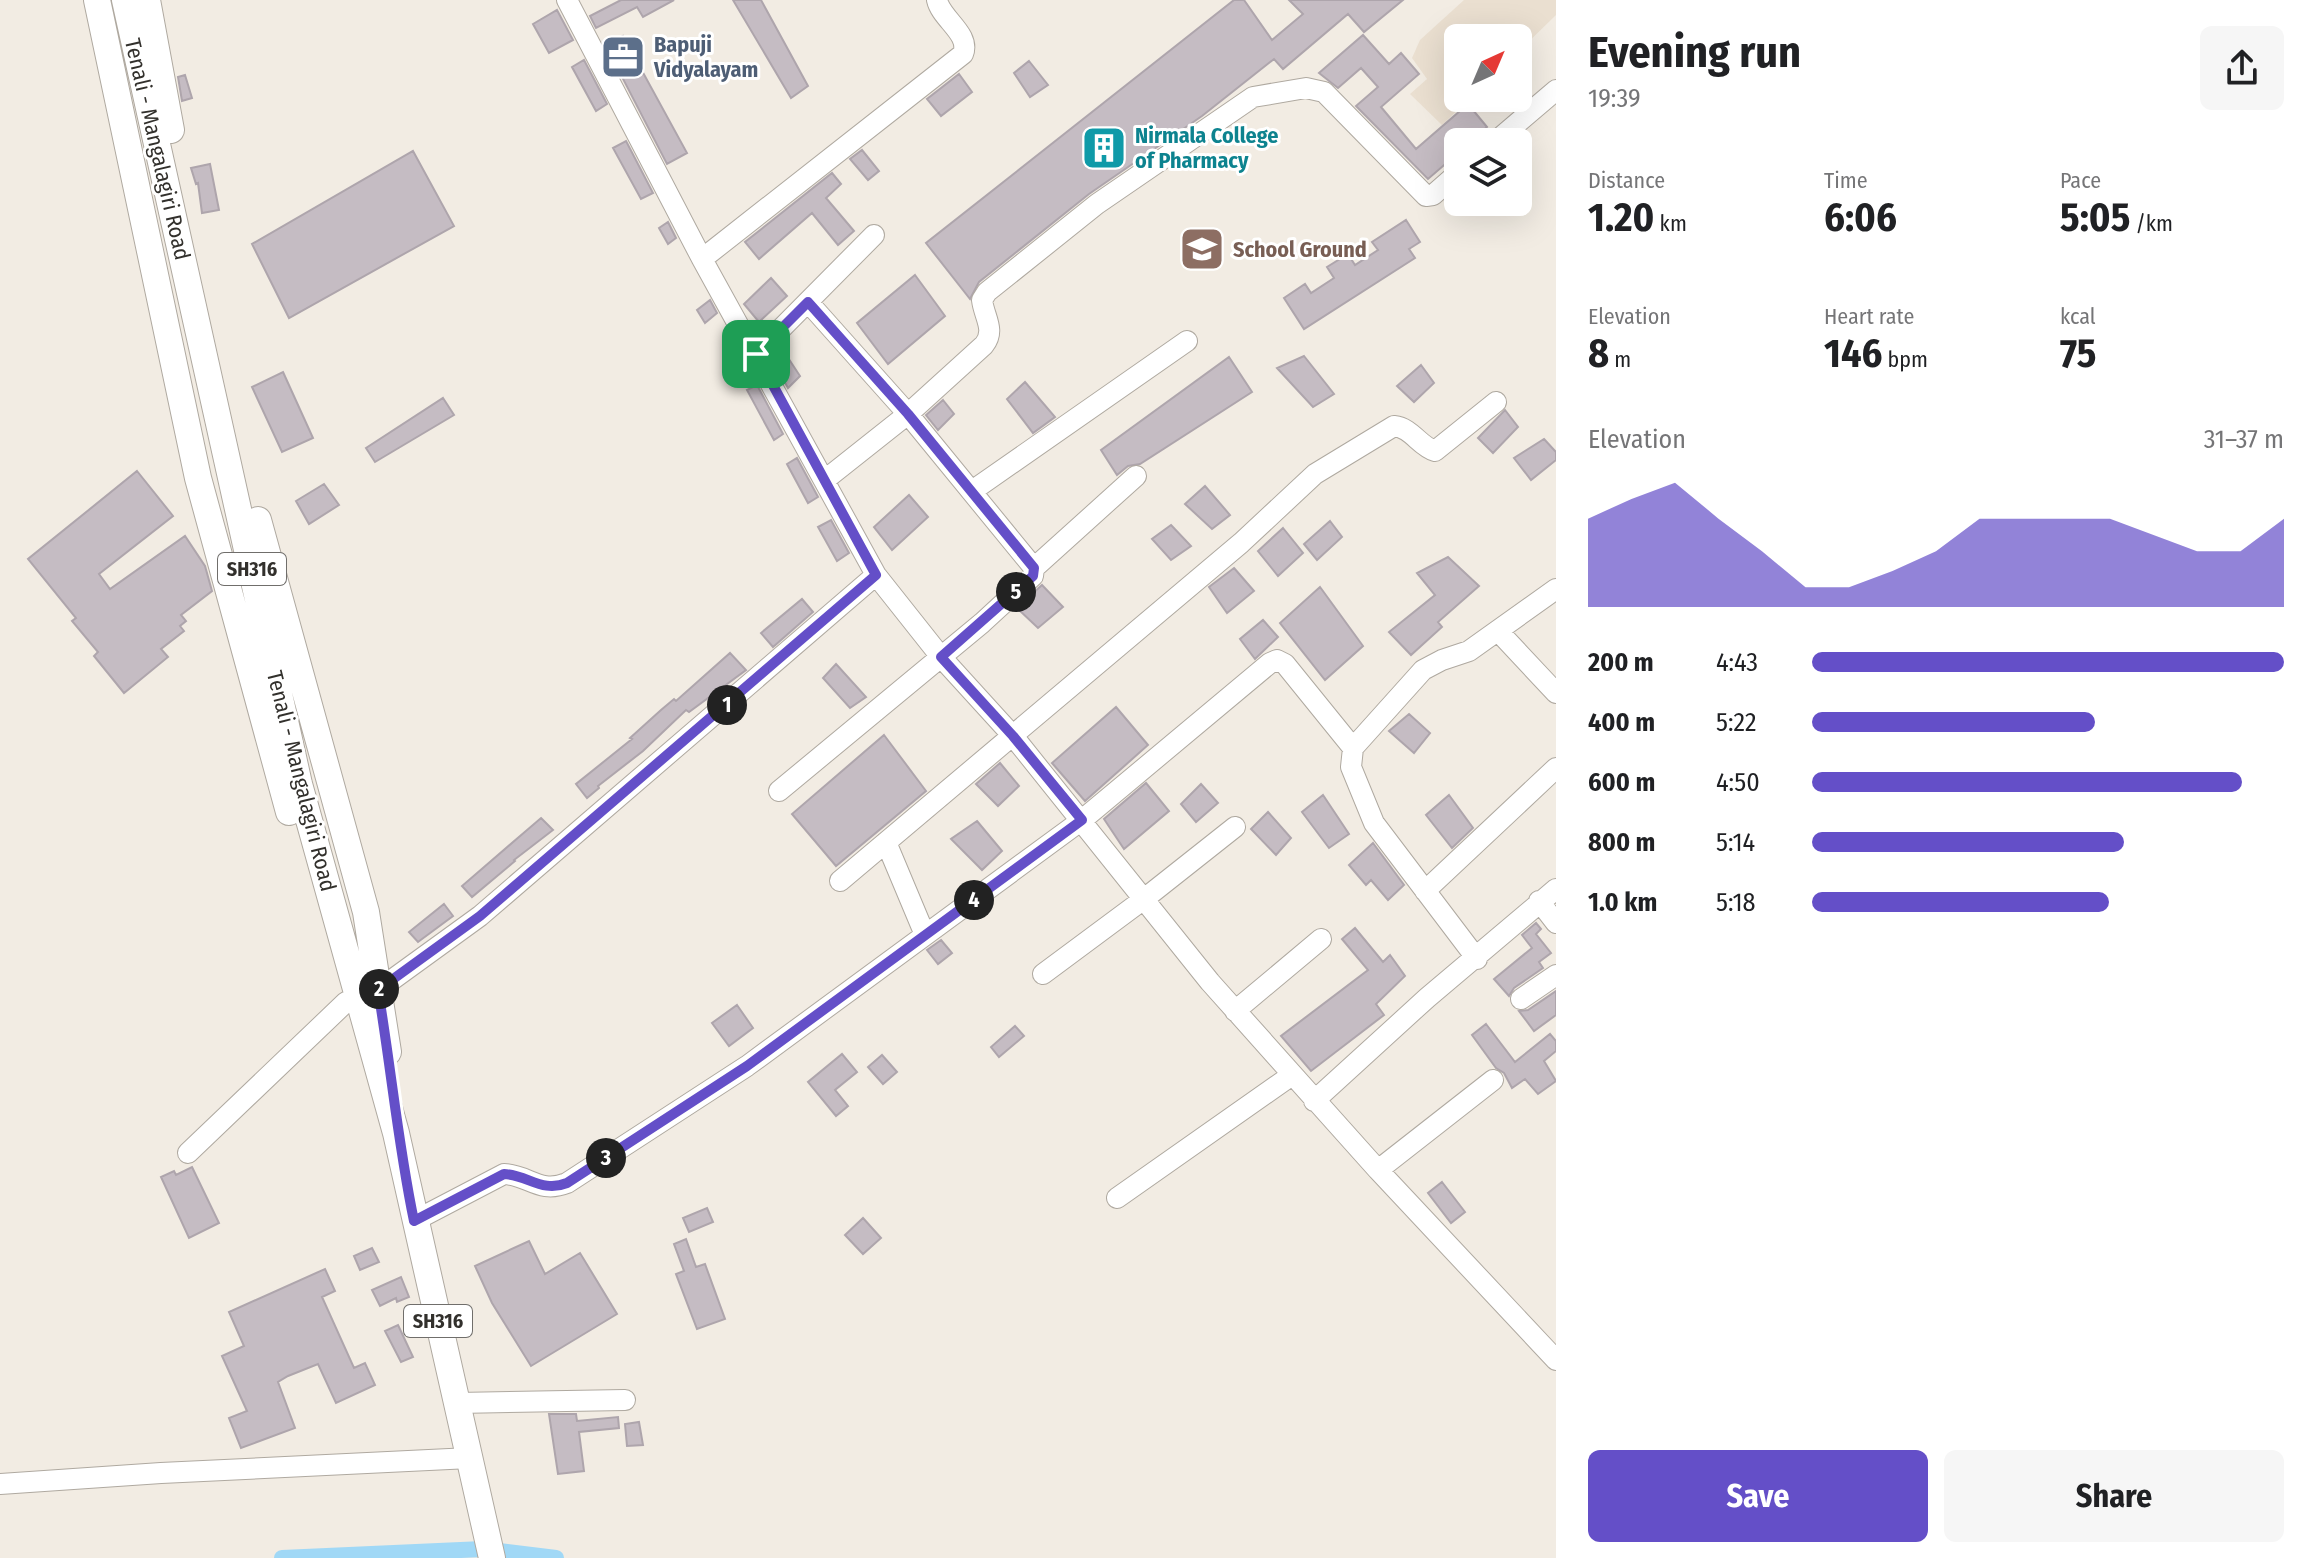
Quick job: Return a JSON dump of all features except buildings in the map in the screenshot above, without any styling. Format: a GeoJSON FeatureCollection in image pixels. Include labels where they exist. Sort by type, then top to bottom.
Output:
{"type":"FeatureCollection","features":[{"type":"Feature","properties":{"kind":"main road"},"geometry":{"type":"LineString","coordinates":[[97,0],[198,478],[300,853],[346,1002],[404,1171]]}},
{"type":"Feature","properties":{"kind":"main road","name":"Tenali - Mangalagiri Road"},"geometry":{"type":"LineString","coordinates":[[125,0],[299,784],[396,1133],[492,1558]]}},
{"type":"Feature","properties":{"kind":"main road"},"geometry":{"type":"LineString","coordinates":[[147,0],[197,270],[253,501],[366,912],[397,1104],[404,1171]]}},
{"type":"Feature","properties":{"kind":"street"},"geometry":{"type":"LineString","coordinates":[[567,0],[702,259],[826,479],[876,575],[941,657],[1013,736],[1235,1011],[1314,1101],[1556,1360]]}},
{"type":"Feature","properties":{"kind":"street"},"geometry":{"type":"LineString","coordinates":[[702,259],[963,54],[966,46],[964,40],[939,11],[937,0]]}},
{"type":"Feature","properties":{"kind":"street"},"geometry":{"type":"LineString","coordinates":[[826,479],[908,414],[989,337],[990,328],[982,300],[987,292],[1097,204],[1253,97],[1306,88],[1324,92],[1426,196],[1433,195],[1444,185]]}},
{"type":"Feature","properties":{"kind":"street"},"geometry":{"type":"LineString","coordinates":[[1511,128],[1556,90]]}},
{"type":"Feature","properties":{"kind":"street"},"geometry":{"type":"LineString","coordinates":[[756,354],[874,235]]}},
{"type":"Feature","properties":{"kind":"street"},"geometry":{"type":"LineString","coordinates":[[808,302],[908,414],[1034,568]]}},
{"type":"Feature","properties":{"kind":"street"},"geometry":{"type":"LineString","coordinates":[[972,491],[1187,341]]}},
{"type":"Feature","properties":{"kind":"street"},"geometry":{"type":"LineString","coordinates":[[840,881],[1241,543],[1315,474],[1394,426],[1403,427],[1435,451],[1496,402]]}},
{"type":"Feature","properties":{"kind":"street"},"geometry":{"type":"LineString","coordinates":[[779,791],[1033,576],[1034,568],[1136,476]]}},
{"type":"Feature","properties":{"kind":"street"},"geometry":{"type":"LineString","coordinates":[[378,990],[480,916],[876,575]]}},
{"type":"Feature","properties":{"kind":"street"},"geometry":{"type":"LineString","coordinates":[[1477,959],[1374,823],[1351,767],[1353,748],[1423,670],[1469,651],[1556,589]]}},
{"type":"Feature","properties":{"kind":"street"},"geometry":{"type":"LineString","coordinates":[[1498,631],[1556,693]]}},
{"type":"Feature","properties":{"kind":"street"},"geometry":{"type":"LineString","coordinates":[[414,1221],[504,1174],[514,1174],[540,1186],[556,1187],[567,1183],[747,1066],[1082,820],[1270,663],[1277,660],[1285,664],[1353,748]]}},
{"type":"Feature","properties":{"kind":"street"},"geometry":{"type":"LineString","coordinates":[[1425,891],[1556,768]]}},
{"type":"Feature","properties":{"kind":"street"},"geometry":{"type":"LineString","coordinates":[[1043,974],[1235,827]]}},
{"type":"Feature","properties":{"kind":"street"},"geometry":{"type":"LineString","coordinates":[[886,842],[925,935]]}},
{"type":"Feature","properties":{"kind":"street"},"geometry":{"type":"LineString","coordinates":[[1314,1101],[1427,998],[1477,959],[1548,895],[1556,923]]}},
{"type":"Feature","properties":{"kind":"street"},"geometry":{"type":"LineString","coordinates":[[1235,1011],[1321,939]]}},
{"type":"Feature","properties":{"kind":"street"},"geometry":{"type":"LineString","coordinates":[[1521,999],[1556,975]]}},
{"type":"Feature","properties":{"kind":"street"},"geometry":{"type":"LineString","coordinates":[[188,1153],[346,1002]]}},
{"type":"Feature","properties":{"kind":"street"},"geometry":{"type":"LineString","coordinates":[[1117,1198],[1292,1075]]}},
{"type":"Feature","properties":{"kind":"street"},"geometry":{"type":"LineString","coordinates":[[1378,1170],[1493,1080]]}},
{"type":"Feature","properties":{"kind":"street"},"geometry":{"type":"LineString","coordinates":[[457,1403],[625,1400]]}},
{"type":"Feature","properties":{"kind":"street"},"geometry":{"type":"LineString","coordinates":[[0,1484],[470,1458]]}},
{"type":"Feature","properties":{"kind":"shaded area"},"geometry":{"type":"Polygon","coordinates":[[[1464,0],[1556,0],[1556,15],[1532,38],[1532,24],[1444,24],[1444,112],[1455,112],[1442,125],[1410,94],[1427,79],[1412,58],[1420,40],[1464,0]]]}},
{"type":"Feature","properties":{"kind":"waterway"},"geometry":{"type":"LineString","coordinates":[[282,1558],[483,1549],[556,1558]]}},
{"type":"Feature","properties":{"kind":"place","name":"Bapuji Vidyalayam"},"geometry":{"type":"Point","coordinates":[623,57]}},
{"type":"Feature","properties":{"kind":"place","name":"Nirmala College of Pharmacy"},"geometry":{"type":"Point","coordinates":[1104,148]}},
{"type":"Feature","properties":{"kind":"place","name":"School Ground"},"geometry":{"type":"Point","coordinates":[1202,249]}},
{"type":"Feature","properties":{"kind":"route"},"geometry":{"type":"LineString","coordinates":[[808,302],[908,414],[1034,568],[1033,576],[941,657],[1013,736],[1082,820],[747,1066],[567,1183],[556,1187],[540,1186],[514,1174],[504,1174],[414,1221],[378,990],[480,916],[876,575],[756,354],[808,302]]}}]}
